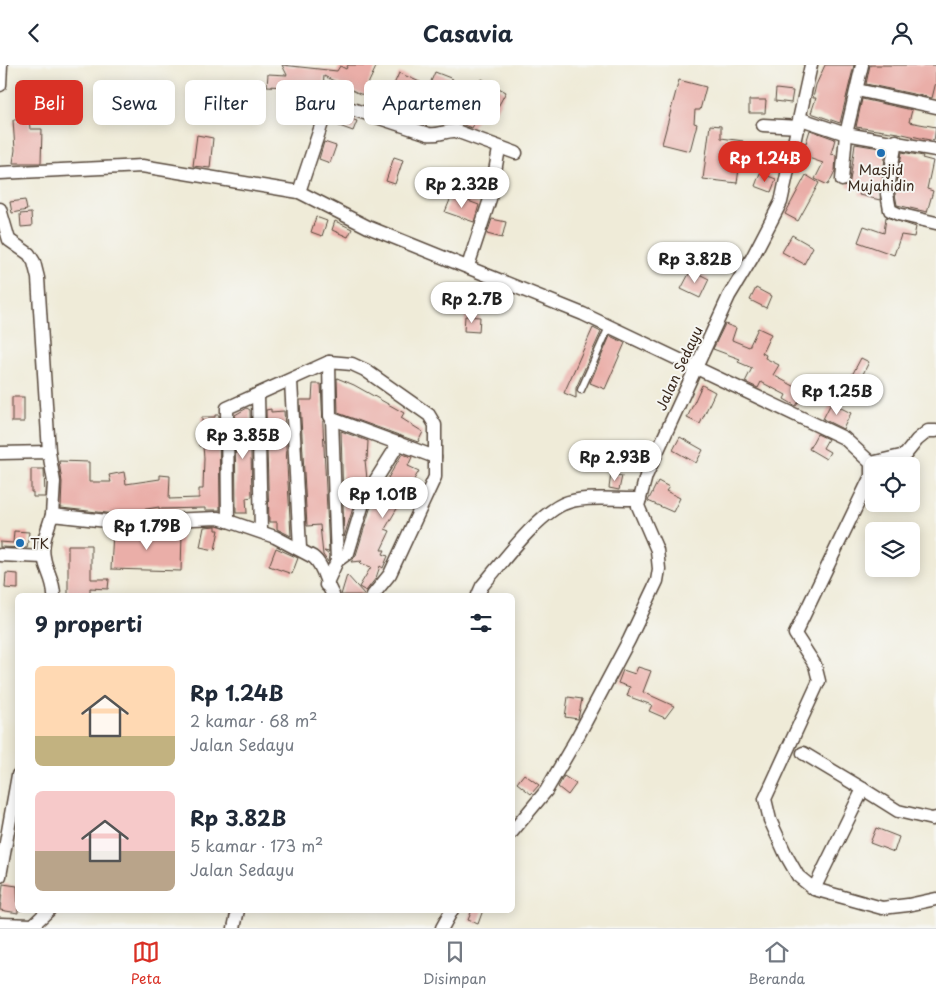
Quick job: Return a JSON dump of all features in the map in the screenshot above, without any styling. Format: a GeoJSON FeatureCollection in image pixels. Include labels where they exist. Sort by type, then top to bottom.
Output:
{"type":"FeatureCollection","features":[{"type":"Feature","properties":{"kind":"street","name":"Jalan Sedayu"},"geometry":{"type":"LineString","coordinates":[[515,828],[546,791],[578,736],[657,581],[659,569],[657,549],[639,513],[640,499],[646,476],[729,296],[752,258],[781,202],[800,123],[810,65]]}},
{"type":"Feature","properties":{"kind":"street"},"geometry":{"type":"LineString","coordinates":[[842,180],[846,134],[862,65]]}},
{"type":"Feature","properties":{"kind":"street"},"geometry":{"type":"LineString","coordinates":[[856,90],[936,107]]}},
{"type":"Feature","properties":{"kind":"street"},"geometry":{"type":"LineString","coordinates":[[298,192],[323,121],[329,109],[334,106],[340,105],[428,134],[440,135],[449,131],[456,131],[499,149],[516,153]]}},
{"type":"Feature","properties":{"kind":"street"},"geometry":{"type":"LineString","coordinates":[[763,125],[800,123],[846,134],[896,141],[936,150]]}},
{"type":"Feature","properties":{"kind":"street"},"geometry":{"type":"LineString","coordinates":[[896,141],[887,194],[890,210],[898,215],[936,223]]}},
{"type":"Feature","properties":{"kind":"street"},"geometry":{"type":"LineString","coordinates":[[468,266],[490,199],[499,149]]}},
{"type":"Feature","properties":{"kind":"street"},"geometry":{"type":"LineString","coordinates":[[0,173],[142,166],[298,192],[368,227],[468,266],[696,367],[844,438],[865,457]]}},
{"type":"Feature","properties":{"kind":"street"},"geometry":{"type":"LineString","coordinates":[[0,209],[5,234],[9,240],[28,254],[34,262],[38,278],[49,453],[54,482],[52,515],[45,539],[44,557],[54,583],[54,593]]}},
{"type":"Feature","properties":{"kind":"street"},"geometry":{"type":"LineString","coordinates":[[329,363],[337,561],[330,590]]}},
{"type":"Feature","properties":{"kind":"street"},"geometry":{"type":"LineString","coordinates":[[228,521],[225,411],[229,406],[291,381],[329,363],[352,365],[365,370],[433,419],[436,432],[436,477],[390,574],[375,593]]}},
{"type":"Feature","properties":{"kind":"street"},"geometry":{"type":"LineString","coordinates":[[291,381],[300,549]]}},
{"type":"Feature","properties":{"kind":"street"},"geometry":{"type":"LineString","coordinates":[[258,395],[261,531]]}},
{"type":"Feature","properties":{"kind":"street"},"geometry":{"type":"LineString","coordinates":[[332,419],[435,457]]}},
{"type":"Feature","properties":{"kind":"street"},"geometry":{"type":"LineString","coordinates":[[896,457],[905,455],[916,440],[928,431],[936,431]]}},
{"type":"Feature","properties":{"kind":"street"},"geometry":{"type":"LineString","coordinates":[[337,561],[348,553],[365,497],[399,443]]}},
{"type":"Feature","properties":{"kind":"street"},"geometry":{"type":"LineString","coordinates":[[0,453],[49,453]]}},
{"type":"Feature","properties":{"kind":"street"},"geometry":{"type":"LineString","coordinates":[[865,488],[795,634],[815,665],[819,681],[765,799],[770,820],[786,855],[798,876],[814,889],[882,908],[916,904],[936,899]]}},
{"type":"Feature","properties":{"kind":"street"},"geometry":{"type":"LineString","coordinates":[[479,593],[482,586],[524,537],[547,515],[563,504],[579,500],[640,499]]}},
{"type":"Feature","properties":{"kind":"street"},"geometry":{"type":"LineString","coordinates":[[52,515],[116,522],[218,518],[261,531],[300,549],[317,560],[330,590]]}},
{"type":"Feature","properties":{"kind":"street"},"geometry":{"type":"LineString","coordinates":[[0,555],[44,557]]}},
{"type":"Feature","properties":{"kind":"street"},"geometry":{"type":"LineString","coordinates":[[803,753],[898,811],[932,819],[936,817]]}},
{"type":"Feature","properties":{"kind":"street"},"geometry":{"type":"LineString","coordinates":[[814,889],[863,789]]}},
{"type":"Feature","properties":{"kind":"street"},"geometry":{"type":"LineString","coordinates":[[0,876],[15,792]]}},
{"type":"Feature","properties":{"kind":"street"},"geometry":{"type":"LineString","coordinates":[[0,924],[33,925],[46,913]]}},
{"type":"Feature","properties":{"kind":"street"},"geometry":{"type":"LineString","coordinates":[[234,928],[237,913]]}},
{"type":"Feature","properties":{"kind":"street"},"geometry":{"type":"LineString","coordinates":[[442,928],[450,913]]}},
{"type":"Feature","properties":{"kind":"lane"},"geometry":{"type":"LineString","coordinates":[[581,390],[609,327]]}},
{"type":"Feature","properties":{"kind":"building"},"geometry":{"type":"Polygon","coordinates":[[[282,65],[337,71],[340,66],[346,69],[348,65],[377,65],[370,80],[364,80],[364,94],[354,91],[354,80],[332,80],[324,76],[324,80],[276,80],[276,86],[267,86],[268,74],[287,75],[282,65]]]}},
{"type":"Feature","properties":{"kind":"building"},"geometry":{"type":"Polygon","coordinates":[[[825,65],[854,65],[840,123],[811,113],[816,98],[813,98],[816,85],[825,65]]]}},
{"type":"Feature","properties":{"kind":"building"},"geometry":{"type":"Polygon","coordinates":[[[870,65],[936,65],[936,82],[932,98],[866,84],[870,65]]]}},
{"type":"Feature","properties":{"kind":"building"},"geometry":{"type":"Polygon","coordinates":[[[435,72],[453,79],[453,80],[432,80],[435,72]]]}},
{"type":"Feature","properties":{"kind":"building"},"geometry":{"type":"Polygon","coordinates":[[[399,73],[415,80],[396,80],[399,73]]]}},
{"type":"Feature","properties":{"kind":"building"},"geometry":{"type":"Polygon","coordinates":[[[679,80],[706,87],[700,110],[695,110],[694,123],[697,124],[690,151],[662,144],[679,80]]]}},
{"type":"Feature","properties":{"kind":"building"},"geometry":{"type":"Polygon","coordinates":[[[500,89],[506,92],[500,103],[500,89]]]}},
{"type":"Feature","properties":{"kind":"building"},"geometry":{"type":"Polygon","coordinates":[[[776,89],[793,91],[791,103],[775,101],[776,89]]]}},
{"type":"Feature","properties":{"kind":"building"},"geometry":{"type":"Polygon","coordinates":[[[862,99],[912,110],[909,122],[936,127],[934,141],[898,133],[856,127],[862,99]]]}},
{"type":"Feature","properties":{"kind":"building"},"geometry":{"type":"Polygon","coordinates":[[[749,100],[766,100],[765,113],[749,113],[749,100]]]}},
{"type":"Feature","properties":{"kind":"building"},"geometry":{"type":"Polygon","coordinates":[[[13,120],[15,120],[15,125],[30,125],[30,129],[42,129],[41,163],[13,163],[15,150],[13,120]]]}},
{"type":"Feature","properties":{"kind":"building"},"geometry":{"type":"Polygon","coordinates":[[[354,120],[357,121],[353,131],[336,125],[354,125],[354,120]]]}},
{"type":"Feature","properties":{"kind":"building"},"geometry":{"type":"Polygon","coordinates":[[[710,125],[721,126],[721,138],[743,141],[737,183],[703,179],[710,125]]]}},
{"type":"Feature","properties":{"kind":"building"},"geometry":{"type":"Polygon","coordinates":[[[810,130],[835,139],[831,154],[836,155],[835,171],[828,185],[815,179],[823,163],[800,155],[803,142],[806,143],[810,130]]]}},
{"type":"Feature","properties":{"kind":"building"},"geometry":{"type":"Polygon","coordinates":[[[197,135],[213,138],[210,168],[193,166],[197,135]]]}},
{"type":"Feature","properties":{"kind":"building"},"geometry":{"type":"Polygon","coordinates":[[[324,142],[336,146],[330,163],[319,159],[324,142]]]}},
{"type":"Feature","properties":{"kind":"building"},"geometry":{"type":"Polygon","coordinates":[[[855,144],[886,149],[880,200],[859,195],[861,190],[847,186],[850,181],[855,144]]]}},
{"type":"Feature","properties":{"kind":"building"},"geometry":{"type":"Polygon","coordinates":[[[902,152],[923,156],[922,158],[933,161],[927,189],[933,191],[927,212],[897,205],[895,194],[902,152]]]}},
{"type":"Feature","properties":{"kind":"building"},"geometry":{"type":"Polygon","coordinates":[[[394,157],[403,160],[395,184],[386,181],[394,157]]]}},
{"type":"Feature","properties":{"kind":"building"},"geometry":{"type":"Polygon","coordinates":[[[760,173],[776,179],[771,192],[755,186],[760,173]]]}},
{"type":"Feature","properties":{"kind":"building"},"geometry":{"type":"Polygon","coordinates":[[[806,175],[819,183],[798,221],[785,214],[806,175]]]}},
{"type":"Feature","properties":{"kind":"building"},"geometry":{"type":"Polygon","coordinates":[[[452,195],[479,205],[474,222],[445,212],[452,195]]]}},
{"type":"Feature","properties":{"kind":"building"},"geometry":{"type":"Polygon","coordinates":[[[25,200],[27,210],[12,213],[10,202],[25,200]]]}},
{"type":"Feature","properties":{"kind":"building"},"geometry":{"type":"Polygon","coordinates":[[[31,213],[32,226],[21,227],[20,214],[31,213]]]}},
{"type":"Feature","properties":{"kind":"building"},"geometry":{"type":"Polygon","coordinates":[[[316,217],[327,221],[322,236],[311,232],[316,217]]]}},
{"type":"Feature","properties":{"kind":"building"},"geometry":{"type":"Polygon","coordinates":[[[886,217],[916,227],[914,237],[901,235],[894,255],[858,242],[864,226],[884,233],[886,217]]]}},
{"type":"Feature","properties":{"kind":"building"},"geometry":{"type":"Polygon","coordinates":[[[492,219],[506,222],[502,238],[487,234],[492,219]]]}},
{"type":"Feature","properties":{"kind":"building"},"geometry":{"type":"Polygon","coordinates":[[[335,221],[352,229],[348,237],[332,230],[335,221]]]}},
{"type":"Feature","properties":{"kind":"building"},"geometry":{"type":"Polygon","coordinates":[[[792,235],[813,247],[804,264],[782,252],[792,235]]]}},
{"type":"Feature","properties":{"kind":"building"},"geometry":{"type":"Polygon","coordinates":[[[691,270],[709,279],[700,298],[681,289],[691,270]]]}},
{"type":"Feature","properties":{"kind":"building"},"geometry":{"type":"Polygon","coordinates":[[[756,288],[771,296],[766,308],[750,300],[756,288]]]}},
{"type":"Feature","properties":{"kind":"building"},"geometry":{"type":"Polygon","coordinates":[[[465,316],[480,317],[479,332],[464,331],[465,316]]]}},
{"type":"Feature","properties":{"kind":"building"},"geometry":{"type":"Polygon","coordinates":[[[725,324],[736,328],[732,340],[749,347],[758,328],[771,334],[762,353],[766,355],[765,358],[779,365],[773,375],[805,392],[796,406],[784,399],[786,395],[761,382],[758,388],[745,382],[752,368],[738,362],[740,359],[713,349],[725,324]]]}},
{"type":"Feature","properties":{"kind":"building"},"geometry":{"type":"Polygon","coordinates":[[[593,328],[601,332],[576,388],[576,398],[564,393],[593,328]]]}},
{"type":"Feature","properties":{"kind":"building"},"geometry":{"type":"Polygon","coordinates":[[[610,336],[625,343],[605,389],[590,383],[610,336]]]}},
{"type":"Feature","properties":{"kind":"building"},"geometry":{"type":"Polygon","coordinates":[[[861,358],[869,362],[859,382],[851,377],[861,358]]]}},
{"type":"Feature","properties":{"kind":"building"},"geometry":{"type":"Polygon","coordinates":[[[337,378],[354,385],[404,413],[401,418],[423,432],[418,442],[338,413],[337,378]]]}},
{"type":"Feature","properties":{"kind":"building"},"geometry":{"type":"Polygon","coordinates":[[[313,384],[321,384],[329,552],[324,551],[329,555],[328,562],[323,555],[320,525],[307,526],[300,400],[312,400],[313,384]]]}},
{"type":"Feature","properties":{"kind":"building"},"geometry":{"type":"Polygon","coordinates":[[[702,385],[715,392],[700,424],[687,418],[702,385]]]}},
{"type":"Feature","properties":{"kind":"building"},"geometry":{"type":"Polygon","coordinates":[[[12,397],[24,397],[24,422],[12,422],[12,397]]]}},
{"type":"Feature","properties":{"kind":"building"},"geometry":{"type":"Polygon","coordinates":[[[831,403],[851,413],[843,429],[823,419],[831,403]]]}},
{"type":"Feature","properties":{"kind":"building"},"geometry":{"type":"Polygon","coordinates":[[[247,408],[250,410],[252,497],[246,498],[247,513],[236,513],[235,415],[247,408]]]}},
{"type":"Feature","properties":{"kind":"building"},"geometry":{"type":"Polygon","coordinates":[[[271,409],[271,412],[284,411],[291,536],[277,529],[277,522],[269,522],[266,410],[271,409]]]}},
{"type":"Feature","properties":{"kind":"building"},"geometry":{"type":"Polygon","coordinates":[[[215,415],[219,415],[220,510],[205,510],[205,508],[159,509],[159,507],[116,514],[61,508],[62,482],[59,461],[89,462],[89,482],[111,482],[109,475],[124,472],[126,484],[160,479],[160,475],[170,476],[169,499],[199,498],[199,489],[203,489],[204,458],[203,446],[199,446],[199,432],[202,432],[202,417],[215,417],[215,415]]]}},
{"type":"Feature","properties":{"kind":"building"},"geometry":{"type":"Polygon","coordinates":[[[341,431],[368,441],[367,460],[365,460],[367,479],[362,487],[352,489],[353,508],[344,537],[341,431]]]}},
{"type":"Feature","properties":{"kind":"building"},"geometry":{"type":"Polygon","coordinates":[[[817,434],[828,439],[823,448],[830,452],[826,459],[809,449],[817,434]]]}},
{"type":"Feature","properties":{"kind":"building"},"geometry":{"type":"Polygon","coordinates":[[[680,437],[703,450],[696,463],[673,450],[680,437]]]}},
{"type":"Feature","properties":{"kind":"building"},"geometry":{"type":"Polygon","coordinates":[[[402,454],[412,457],[408,466],[419,471],[385,529],[390,531],[381,550],[385,550],[383,554],[388,556],[383,568],[380,566],[376,578],[366,591],[359,587],[371,567],[360,563],[362,561],[351,562],[356,555],[370,509],[402,454]]]}},
{"type":"Feature","properties":{"kind":"building"},"geometry":{"type":"Polygon","coordinates":[[[31,469],[44,469],[45,497],[33,497],[33,492],[31,492],[31,469]]]}},
{"type":"Feature","properties":{"kind":"building"},"geometry":{"type":"Polygon","coordinates":[[[611,474],[622,476],[619,490],[609,488],[611,474]]]}},
{"type":"Feature","properties":{"kind":"building"},"geometry":{"type":"Polygon","coordinates":[[[658,481],[669,487],[666,491],[680,498],[673,512],[648,501],[658,481]]]}},
{"type":"Feature","properties":{"kind":"building"},"geometry":{"type":"Polygon","coordinates":[[[216,526],[216,530],[219,530],[215,550],[200,547],[204,527],[216,526]]]}},
{"type":"Feature","properties":{"kind":"building","name":"TK"},"geometry":{"type":"Polygon","coordinates":[[[14,531],[29,532],[27,548],[0,547],[0,542],[13,543],[14,531]]]}},
{"type":"Feature","properties":{"kind":"building"},"geometry":{"type":"Polygon","coordinates":[[[113,531],[182,533],[181,571],[111,569],[113,531]]]}},
{"type":"Feature","properties":{"kind":"building"},"geometry":{"type":"Polygon","coordinates":[[[68,545],[91,545],[91,579],[109,579],[108,589],[90,588],[90,593],[68,593],[68,545]]]}},
{"type":"Feature","properties":{"kind":"building"},"geometry":{"type":"Polygon","coordinates":[[[276,548],[298,558],[292,574],[269,566],[276,548]]]}},
{"type":"Feature","properties":{"kind":"building"},"geometry":{"type":"Polygon","coordinates":[[[6,573],[18,574],[18,589],[5,588],[6,573]]]}},
{"type":"Feature","properties":{"kind":"building"},"geometry":{"type":"Polygon","coordinates":[[[347,575],[363,593],[342,593],[347,575]]]}},
{"type":"Feature","properties":{"kind":"building"},"geometry":{"type":"Polygon","coordinates":[[[638,667],[651,671],[643,692],[674,706],[665,718],[649,711],[652,705],[627,696],[630,687],[618,683],[623,670],[635,674],[638,667]]]}},
{"type":"Feature","properties":{"kind":"building"},"geometry":{"type":"Polygon","coordinates":[[[568,697],[582,699],[578,719],[565,717],[568,697]]]}},
{"type":"Feature","properties":{"kind":"building"},"geometry":{"type":"Polygon","coordinates":[[[524,774],[539,785],[531,794],[517,783],[524,774]]]}},
{"type":"Feature","properties":{"kind":"building"},"geometry":{"type":"Polygon","coordinates":[[[564,776],[576,784],[568,795],[558,787],[564,776]]]}},
{"type":"Feature","properties":{"kind":"building"},"geometry":{"type":"Polygon","coordinates":[[[876,828],[899,837],[894,852],[870,843],[876,828]]]}},
{"type":"Feature","properties":{"kind":"building"},"geometry":{"type":"Polygon","coordinates":[[[3,884],[15,886],[15,912],[0,910],[3,884]]]}},
{"type":"Feature","properties":{"kind":"building"},"geometry":{"type":"Polygon","coordinates":[[[471,913],[482,913],[478,924],[468,920],[471,913]]]}},
{"type":"Feature","properties":{"kind":"place","name":"Masjid Mujahidin"},"geometry":{"type":"Point","coordinates":[881,153]}},
{"type":"Feature","properties":{"kind":"place","name":"TK"},"geometry":{"type":"Point","coordinates":[20,543]}}]}
